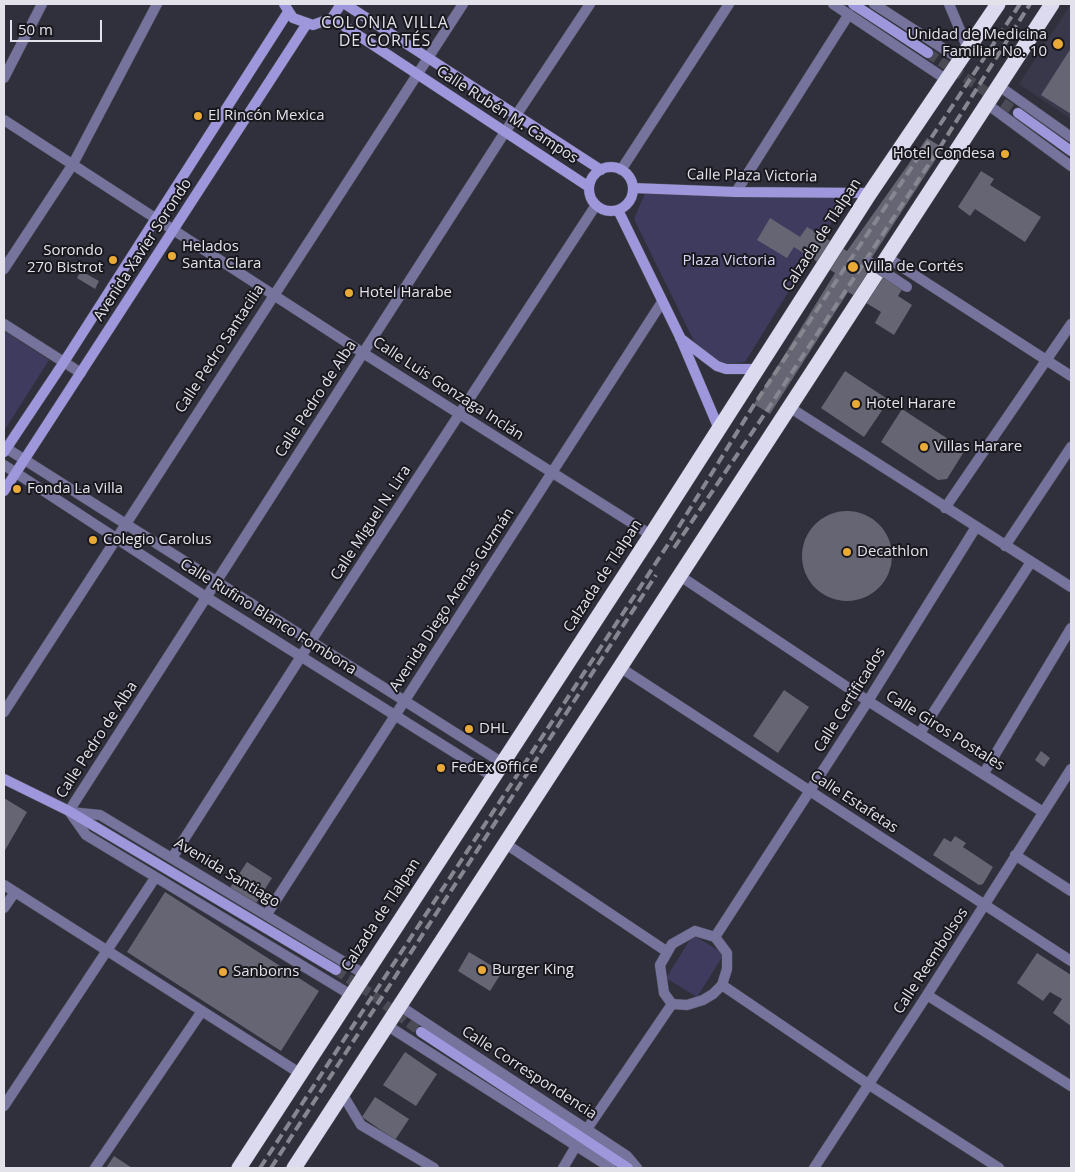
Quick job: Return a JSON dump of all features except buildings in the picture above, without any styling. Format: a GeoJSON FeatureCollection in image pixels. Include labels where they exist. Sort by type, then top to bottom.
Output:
{"type":"FeatureCollection","features":[{"type":"Feature","properties":{"kind":"highway","name":"Calzada de Tlalpan"},"geometry":{"type":"LineString","coordinates":[[239,1168],[492,776],[651,535],[870,193],[998,4]]}},
{"type":"Feature","properties":{"kind":"highway"},"geometry":{"type":"LineString","coordinates":[[294,1168],[622,668],[789,407],[1052,4]]}},
{"type":"Feature","properties":{"kind":"street"},"geometry":{"type":"LineString","coordinates":[[4,78],[42,4]]}},
{"type":"Feature","properties":{"kind":"street"},"geometry":{"type":"LineString","coordinates":[[4,269],[73,164],[157,4]]}},
{"type":"Feature","properties":{"kind":"street"},"geometry":{"type":"LineString","coordinates":[[286,8],[293,18],[306,24],[320,24],[332,18],[341,4]]}},
{"type":"Feature","properties":{"kind":"street","name":"Calle Rubén M. Campos"},"geometry":{"type":"LineString","coordinates":[[345,4],[601,170]]}},
{"type":"Feature","properties":{"kind":"street","name":"Calle Pedro Santacilia"},"geometry":{"type":"LineString","coordinates":[[4,712],[463,4]]}},
{"type":"Feature","properties":{"kind":"street","name":"Calle Pedro de Alba"},"geometry":{"type":"LineString","coordinates":[[69,811],[505,132],[590,4]]}},
{"type":"Feature","properties":{"kind":"street"},"geometry":{"type":"LineString","coordinates":[[621,170],[729,4]]}},
{"type":"Feature","properties":{"kind":"street"},"geometry":{"type":"LineString","coordinates":[[833,4],[947,80]]}},
{"type":"Feature","properties":{"kind":"street"},"geometry":{"type":"LineString","coordinates":[[853,4],[928,53]]}},
{"type":"Feature","properties":{"kind":"street"},"geometry":{"type":"LineString","coordinates":[[874,4],[965,55]]}},
{"type":"Feature","properties":{"kind":"street"},"geometry":{"type":"LineString","coordinates":[[949,4],[965,55]]}},
{"type":"Feature","properties":{"kind":"street","name":"Avenida Xavier Sorondo"},"geometry":{"type":"LineString","coordinates":[[5,450],[157,218],[286,8]]}},
{"type":"Feature","properties":{"kind":"street"},"geometry":{"type":"LineString","coordinates":[[736,192],[849,14]]}},
{"type":"Feature","properties":{"kind":"street","name":"Calle Rubén M. Campos"},"geometry":{"type":"LineString","coordinates":[[332,18],[590,187]]}},
{"type":"Feature","properties":{"kind":"street","name":"Avenida Xavier Sorondo"},"geometry":{"type":"LineString","coordinates":[[4,491],[306,24]]}},
{"type":"Feature","properties":{"kind":"street"},"geometry":{"type":"LineString","coordinates":[[999,86],[1071,137]]}},
{"type":"Feature","properties":{"kind":"street"},"geometry":{"type":"LineString","coordinates":[[987,104],[1071,166]]}},
{"type":"Feature","properties":{"kind":"street"},"geometry":{"type":"LineString","coordinates":[[1018,113],[1071,150]]}},
{"type":"Feature","properties":{"kind":"street","name":"Calle Luis Gonzaga Inclán"},"geometry":{"type":"LineString","coordinates":[[4,120],[551,474],[651,535]]}},
{"type":"Feature","properties":{"kind":"street"},"geometry":{"type":"LineString","coordinates":[[611,167],[621,170],[630,177],[633,188],[630,202],[618,210],[606,211],[596,205],[591,197],[591,180],[601,170],[611,167]]}},
{"type":"Feature","properties":{"kind":"street","name":"Calle Plaza Victoria"},"geometry":{"type":"LineString","coordinates":[[633,188],[736,192],[870,193]]}},
{"type":"Feature","properties":{"kind":"street","name":"Calle Miguel N. Lira"},"geometry":{"type":"LineString","coordinates":[[172,858],[302,655],[596,205]]}},
{"type":"Feature","properties":{"kind":"street"},"geometry":{"type":"LineString","coordinates":[[618,210],[680,337],[719,428]]}},
{"type":"Feature","properties":{"kind":"street"},"geometry":{"type":"LineString","coordinates":[[888,258],[1071,376]]}},
{"type":"Feature","properties":{"kind":"street"},"geometry":{"type":"LineString","coordinates":[[869,262],[906,287]]}},
{"type":"Feature","properties":{"kind":"street","name":"Avenida Diego Arenas Guzmán"},"geometry":{"type":"LineString","coordinates":[[267,914],[662,302]]}},
{"type":"Feature","properties":{"kind":"street"},"geometry":{"type":"LineString","coordinates":[[4,324],[81,374]]}},
{"type":"Feature","properties":{"kind":"street"},"geometry":{"type":"LineString","coordinates":[[945,508],[1071,324]]}},
{"type":"Feature","properties":{"kind":"street"},"geometry":{"type":"LineString","coordinates":[[680,337],[717,366],[726,369],[757,369]]}},
{"type":"Feature","properties":{"kind":"street"},"geometry":{"type":"LineString","coordinates":[[789,407],[1071,587]]}},
{"type":"Feature","properties":{"kind":"street"},"geometry":{"type":"LineString","coordinates":[[1005,546],[1071,447]]}},
{"type":"Feature","properties":{"kind":"street","name":"Calle Rufino Blanco Fombona"},"geometry":{"type":"LineString","coordinates":[[5,450],[126,524],[502,762]]}},
{"type":"Feature","properties":{"kind":"street","name":"Calle Rufino Blanco Fombona"},"geometry":{"type":"LineString","coordinates":[[4,465],[117,537],[206,597],[302,655],[492,776]]}},
{"type":"Feature","properties":{"kind":"street","name":"Calle Certificados"},"geometry":{"type":"LineString","coordinates":[[715,937],[868,701],[976,527]]}},
{"type":"Feature","properties":{"kind":"street"},"geometry":{"type":"LineString","coordinates":[[920,733],[1031,562]]}},
{"type":"Feature","properties":{"kind":"street","name":"Calle Giros Postales"},"geometry":{"type":"LineString","coordinates":[[680,576],[868,701],[1043,812]]}},
{"type":"Feature","properties":{"kind":"street"},"geometry":{"type":"LineString","coordinates":[[984,773],[1071,628]]}},
{"type":"Feature","properties":{"kind":"street","name":"Calle Estafetas"},"geometry":{"type":"LineString","coordinates":[[622,668],[1071,961]]}},
{"type":"Feature","properties":{"kind":"street","name":"Calle Reembolsos"},"geometry":{"type":"LineString","coordinates":[[814,1168],[1071,769]]}},
{"type":"Feature","properties":{"kind":"street","name":"Avenida Santiago"},"geometry":{"type":"LineString","coordinates":[[4,779],[69,811],[336,970]]}},
{"type":"Feature","properties":{"kind":"street","name":"Avenida Santiago"},"geometry":{"type":"LineString","coordinates":[[69,811],[100,815],[364,974]]}},
{"type":"Feature","properties":{"kind":"street","name":"Avenida Santiago"},"geometry":{"type":"LineString","coordinates":[[69,811],[86,836],[351,996]]}},
{"type":"Feature","properties":{"kind":"street"},"geometry":{"type":"LineString","coordinates":[[506,844],[666,951]]}},
{"type":"Feature","properties":{"kind":"street"},"geometry":{"type":"LineString","coordinates":[[1015,855],[1071,891]]}},
{"type":"Feature","properties":{"kind":"street"},"geometry":{"type":"LineString","coordinates":[[4,1106],[155,878]]}},
{"type":"Feature","properties":{"kind":"street"},"geometry":{"type":"LineString","coordinates":[[4,885],[301,1074]]}},
{"type":"Feature","properties":{"kind":"street"},"geometry":{"type":"LineString","coordinates":[[4,908],[15,892]]}},
{"type":"Feature","properties":{"kind":"street"},"geometry":{"type":"LineString","coordinates":[[695,931],[715,937],[727,953],[727,969],[722,985],[703,1000],[687,1004],[672,1004],[664,993],[661,979],[660,965],[666,951],[672,944],[695,931]]}},
{"type":"Feature","properties":{"kind":"street"},"geometry":{"type":"LineString","coordinates":[[722,985],[868,1084],[996,1167]]}},
{"type":"Feature","properties":{"kind":"street"},"geometry":{"type":"LineString","coordinates":[[927,995],[1071,1086]]}},
{"type":"Feature","properties":{"kind":"street"},"geometry":{"type":"LineString","coordinates":[[587,1129],[672,1004]]}},
{"type":"Feature","properties":{"kind":"street","name":"Calle Correspondencia"},"geometry":{"type":"LineString","coordinates":[[400,1006],[627,1156],[637,1168]]}},
{"type":"Feature","properties":{"kind":"street"},"geometry":{"type":"LineString","coordinates":[[95,1168],[202,1011]]}},
{"type":"Feature","properties":{"kind":"street"},"geometry":{"type":"LineString","coordinates":[[388,1026],[611,1168]]}},
{"type":"Feature","properties":{"kind":"street","name":"Calle Correspondencia"},"geometry":{"type":"LineString","coordinates":[[421,1032],[628,1168]]}},
{"type":"Feature","properties":{"kind":"street"},"geometry":{"type":"LineString","coordinates":[[343,1095],[362,1125],[434,1168]]}},
{"type":"Feature","properties":{"kind":"street"},"geometry":{"type":"LineString","coordinates":[[563,1168],[576,1146]]}},
{"type":"Feature","properties":{"kind":"shaded area","name":"Unidad de Medicina Familiar No. 10"},"geometry":{"type":"Polygon","coordinates":[[[1071,4],[1071,119],[1019,84],[1071,4]]]}},
{"type":"Feature","properties":{"kind":"green space","name":"Plaza Victoria"},"geometry":{"type":"Polygon","coordinates":[[[646,191],[837,197],[844,202],[745,362],[724,364],[704,353],[694,341],[634,219],[646,191]]]}},
{"type":"Feature","properties":{"kind":"green space"},"geometry":{"type":"Polygon","coordinates":[[[4,331],[49,360],[4,431],[4,331]]]}},
{"type":"Feature","properties":{"kind":"green space"},"geometry":{"type":"Polygon","coordinates":[[[693,935],[724,954],[697,997],[666,978],[693,935]]]}},
{"type":"Feature","properties":{"kind":"tunnel"},"geometry":{"type":"LineString","coordinates":[[928,53],[1018,113]]}},
{"type":"Feature","properties":{"kind":"tunnel"},"geometry":{"type":"LineString","coordinates":[[336,970],[421,1032]]}},
{"type":"Feature","properties":{"kind":"railway"},"geometry":{"type":"LineString","coordinates":[[260,1168],[667,546],[752,408],[1020,4]]}},
{"type":"Feature","properties":{"kind":"railway"},"geometry":{"type":"LineString","coordinates":[[674,548],[942,144],[1030,4]]}},
{"type":"Feature","properties":{"kind":"railway"},"geometry":{"type":"LineString","coordinates":[[271,1168],[656,575]]}},
{"type":"Feature","properties":{"kind":"place","name":"Unidad de Medicina Familiar No. 10"},"geometry":{"type":"Point","coordinates":[1058,44]}},
{"type":"Feature","properties":{"kind":"place","name":"El Rincón Mexica"},"geometry":{"type":"Point","coordinates":[198,116]}},
{"type":"Feature","properties":{"kind":"place","name":"Hotel Condesa"},"geometry":{"type":"Point","coordinates":[1005,154]}},
{"type":"Feature","properties":{"kind":"place","name":"Helados Santa Clara"},"geometry":{"type":"Point","coordinates":[172,256]}},
{"type":"Feature","properties":{"kind":"place","name":"Sorondo 270 Bistrot"},"geometry":{"type":"Point","coordinates":[113,260]}},
{"type":"Feature","properties":{"kind":"place","name":"Villa de Cortés"},"geometry":{"type":"Point","coordinates":[853,267]}},
{"type":"Feature","properties":{"kind":"place","name":"Hotel Harabe"},"geometry":{"type":"Point","coordinates":[349,293]}},
{"type":"Feature","properties":{"kind":"place","name":"Hotel Harare"},"geometry":{"type":"Point","coordinates":[856,404]}},
{"type":"Feature","properties":{"kind":"place","name":"Villas Harare"},"geometry":{"type":"Point","coordinates":[924,447]}},
{"type":"Feature","properties":{"kind":"place","name":"Fonda La Villa"},"geometry":{"type":"Point","coordinates":[17,489]}},
{"type":"Feature","properties":{"kind":"place","name":"Colegio Carolus"},"geometry":{"type":"Point","coordinates":[93,540]}},
{"type":"Feature","properties":{"kind":"place","name":"Decathlon"},"geometry":{"type":"Point","coordinates":[847,552]}},
{"type":"Feature","properties":{"kind":"place","name":"DHL"},"geometry":{"type":"Point","coordinates":[469,729]}},
{"type":"Feature","properties":{"kind":"place","name":"FedEx Office"},"geometry":{"type":"Point","coordinates":[441,768]}},
{"type":"Feature","properties":{"kind":"place","name":"Burger King"},"geometry":{"type":"Point","coordinates":[482,970]}},
{"type":"Feature","properties":{"kind":"place","name":"Sanborns"},"geometry":{"type":"Point","coordinates":[223,972]}},
{"type":"Feature","properties":{"kind":"district","name":"COLONIA VILLA DE CORTÉS"},"geometry":{"type":"Point","coordinates":[385,32]}}]}
